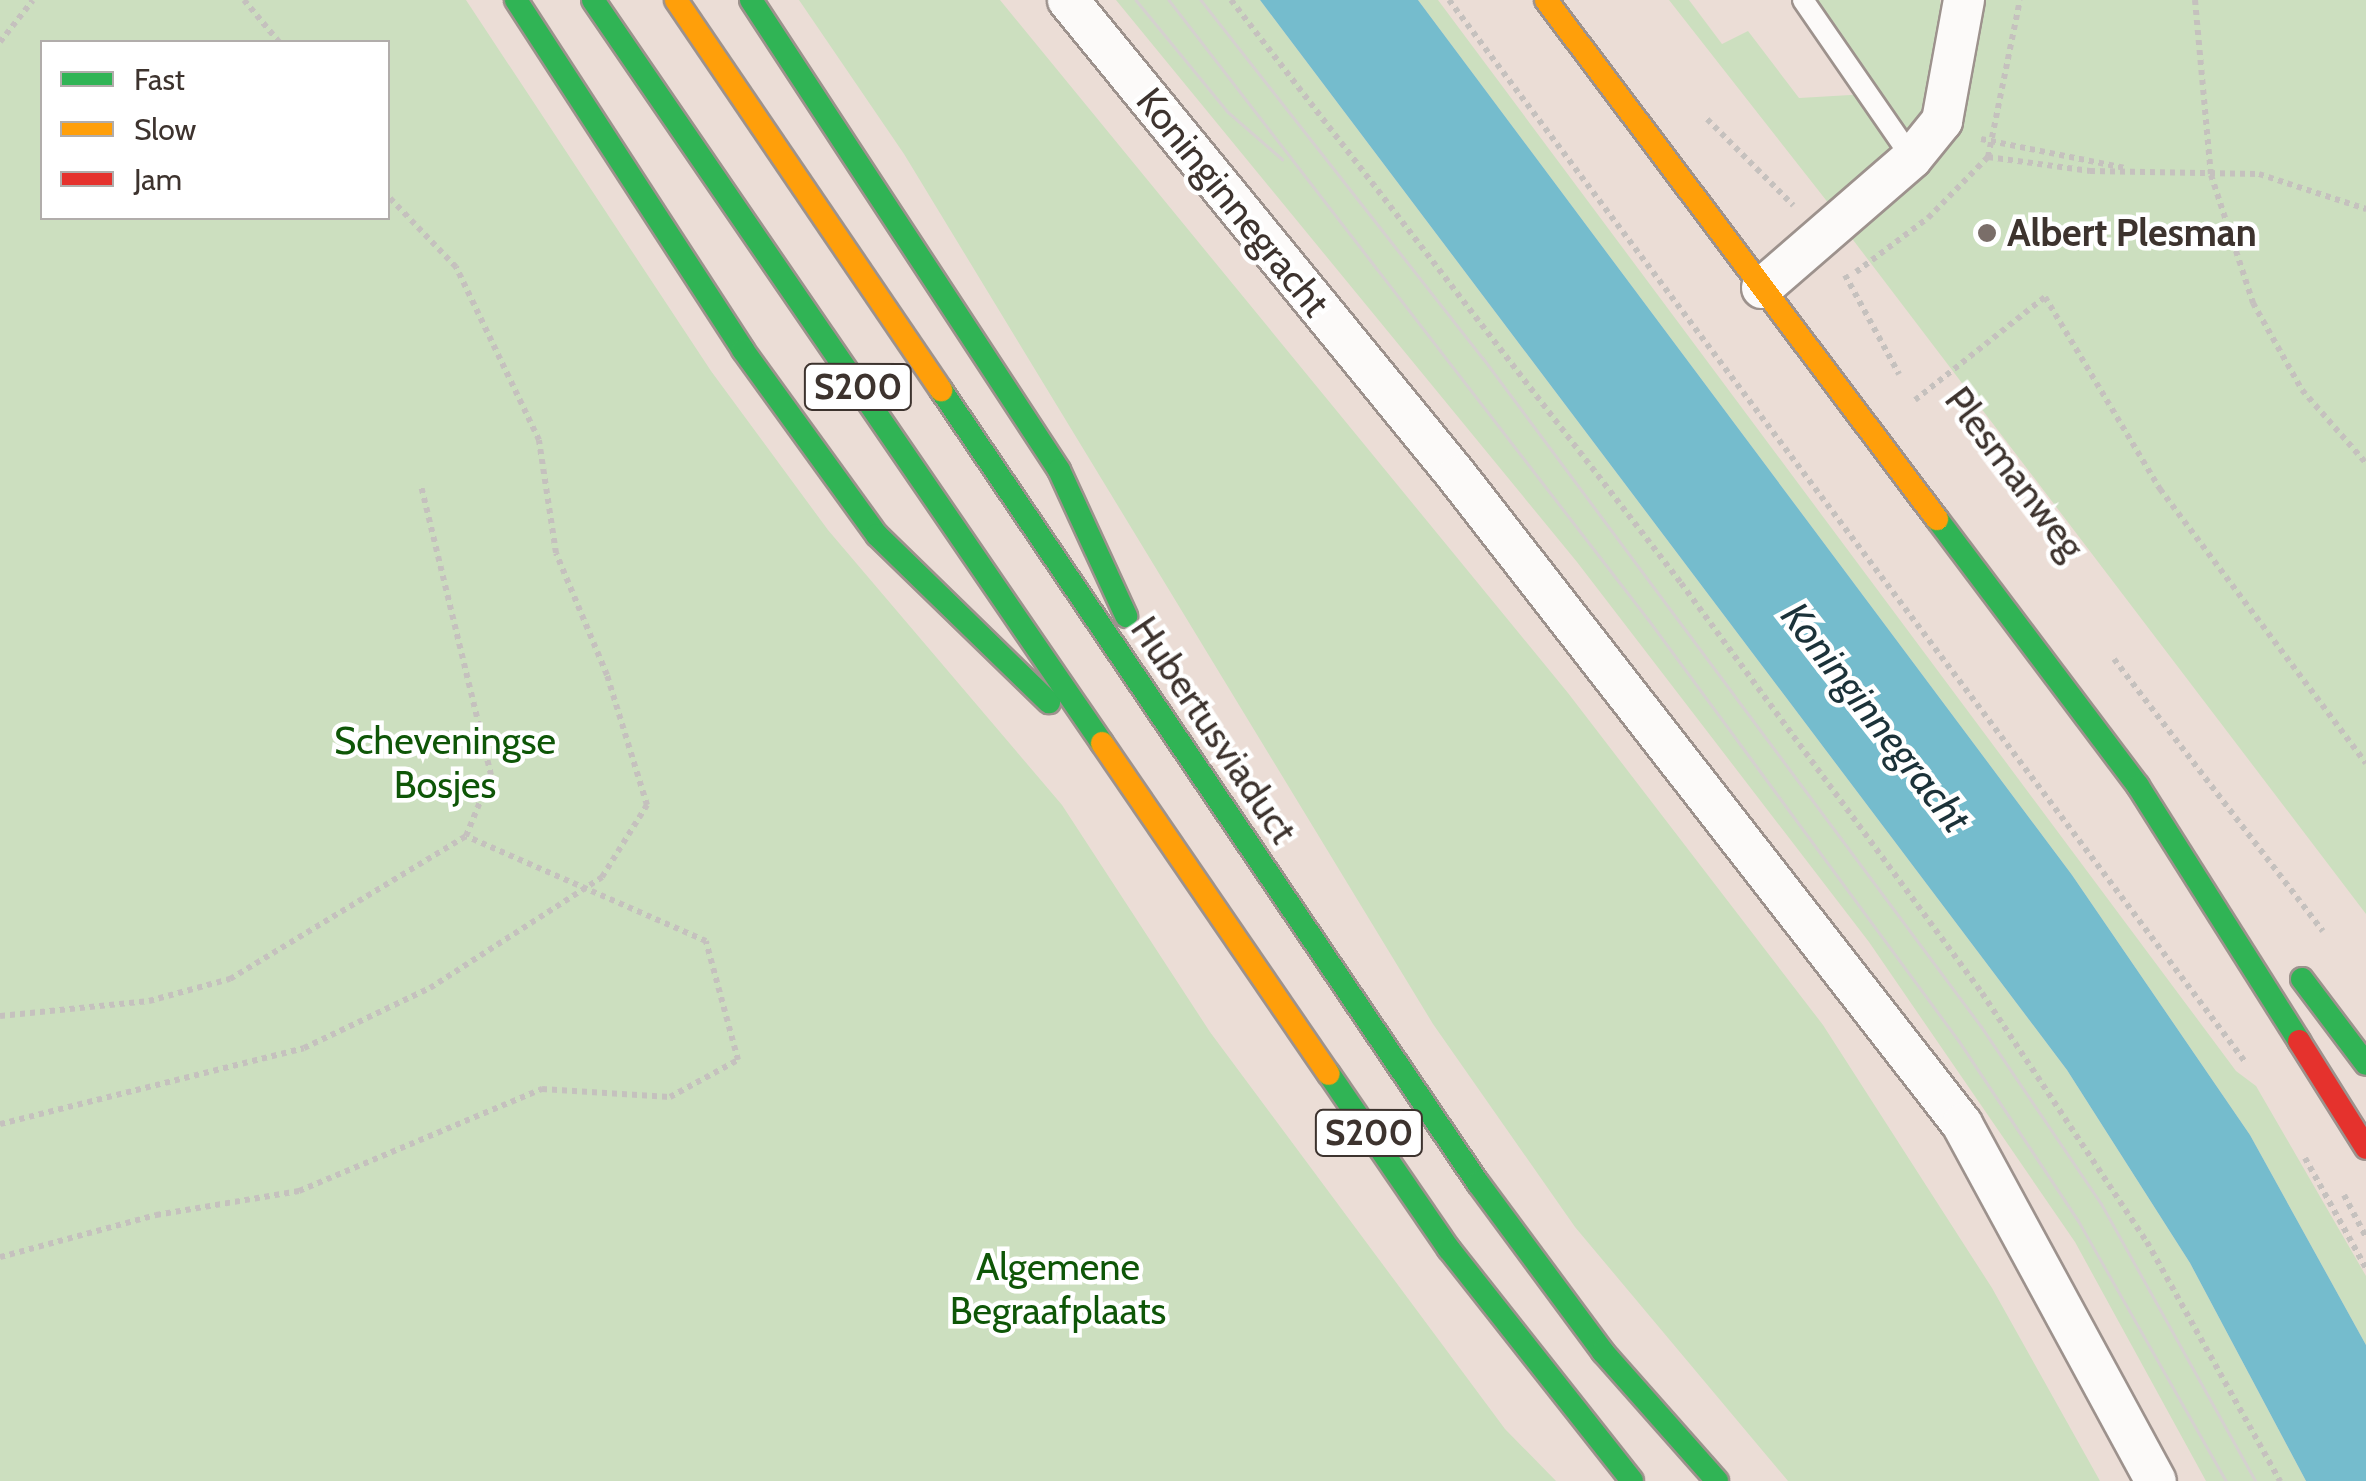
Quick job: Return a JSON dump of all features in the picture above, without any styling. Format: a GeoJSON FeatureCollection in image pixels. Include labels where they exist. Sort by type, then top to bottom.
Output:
{"type":"FeatureCollection","features":[{"type":"Feature","properties":{"kind":"main road"},"geometry":{"type":"LineString","coordinates":[[516,0],[743,350],[877,534],[1122,774]]}},
{"type":"Feature","properties":{"kind":"main road","name":"S200"},"geometry":{"type":"LineString","coordinates":[[593,0],[1449,1250],[1632,1481]]}},
{"type":"Feature","properties":{"kind":"main road","name":"Hubertusviaduct"},"geometry":{"type":"LineString","coordinates":[[676,0],[1478,1183],[1603,1352],[1718,1481]]}},
{"type":"Feature","properties":{"kind":"main road"},"geometry":{"type":"LineString","coordinates":[[751,0],[1059,470],[1190,755]]}},
{"type":"Feature","properties":{"kind":"main road"},"geometry":{"type":"LineString","coordinates":[[1546,0],[2138,786],[2366,1148]]}},
{"type":"Feature","properties":{"kind":"main road"},"geometry":{"type":"LineString","coordinates":[[2138,786],[2244,902]]}},
{"type":"Feature","properties":{"kind":"main road"},"geometry":{"type":"LineString","coordinates":[[2289,962],[2366,1064]]}},
{"type":"Feature","properties":{"kind":"street","name":"Koninginnegracht"},"geometry":{"type":"LineString","coordinates":[[1068,0],[1457,476],[1962,1124],[2156,1481]]}},
{"type":"Feature","properties":{"kind":"street"},"geometry":{"type":"LineString","coordinates":[[1762,288],[1822,242],[1912,158],[1942,121],[1960,7]]}},
{"type":"Feature","properties":{"kind":"lane"},"geometry":{"type":"LineString","coordinates":[[1803,0],[1912,158]]}},
{"type":"Feature","properties":{"kind":"path"},"geometry":{"type":"LineString","coordinates":[[0,42],[33,0]]}},
{"type":"Feature","properties":{"kind":"path"},"geometry":{"type":"LineString","coordinates":[[244,0],[277,40]]}},
{"type":"Feature","properties":{"kind":"path"},"geometry":{"type":"LineString","coordinates":[[1231,0],[1657,552],[2014,1037],[2219,1360],[2280,1481]]}},
{"type":"Feature","properties":{"kind":"path"},"geometry":{"type":"LineString","coordinates":[[1450,0],[2253,1071]]}},
{"type":"Feature","properties":{"kind":"path"},"geometry":{"type":"LineString","coordinates":[[1847,278],[1928,218],[1988,158],[2020,0]]}},
{"type":"Feature","properties":{"kind":"path"},"geometry":{"type":"LineString","coordinates":[[2195,0],[2211,175],[2253,303],[2302,390],[2366,463]]}},
{"type":"Feature","properties":{"kind":"path","name":"Plesmanweg"},"geometry":{"type":"LineString","coordinates":[[1696,104],[1822,242],[1927,415]]}},
{"type":"Feature","properties":{"kind":"path"},"geometry":{"type":"LineString","coordinates":[[1942,121],[1993,144],[2104,167],[2211,175],[2259,174],[2366,209]]}},
{"type":"Feature","properties":{"kind":"path"},"geometry":{"type":"LineString","coordinates":[[1988,158],[2211,175]]}},
{"type":"Feature","properties":{"kind":"path"},"geometry":{"type":"LineString","coordinates":[[0,1124],[304,1048],[492,954],[591,886],[647,805],[607,675],[556,554],[539,440],[456,267],[390,198]]}},
{"type":"Feature","properties":{"kind":"path"},"geometry":{"type":"LineString","coordinates":[[1915,400],[2045,297],[2160,489],[2366,763]]}},
{"type":"Feature","properties":{"kind":"path"},"geometry":{"type":"LineString","coordinates":[[0,1016],[149,1001],[230,979],[466,836],[491,775],[420,485]]}},
{"type":"Feature","properties":{"kind":"path"},"geometry":{"type":"LineString","coordinates":[[2105,647],[2330,941]]}},
{"type":"Feature","properties":{"kind":"path"},"geometry":{"type":"LineString","coordinates":[[0,1257],[156,1215],[299,1192],[542,1089],[670,1098],[738,1060],[706,941],[591,886],[466,836]]}},
{"type":"Feature","properties":{"kind":"path"},"geometry":{"type":"LineString","coordinates":[[2301,1151],[2366,1268]]}},
{"type":"Feature","properties":{"kind":"green space","name":"Scheveningse Bosjes"},"geometry":{"type":"Polygon","coordinates":[[[0,0],[466,0],[711,371],[828,530],[1062,805],[1210,1032],[1505,1429],[1556,1481],[0,1481],[0,0]]]}},
{"type":"Feature","properties":{"kind":"green space"},"geometry":{"type":"Polygon","coordinates":[[[799,0],[1000,0],[1568,693],[1823,1025],[1992,1288],[2100,1481],[1788,1481],[1575,1227],[1433,1024],[904,154],[799,0]]]}},
{"type":"Feature","properties":{"kind":"green space"},"geometry":{"type":"Polygon","coordinates":[[[1116,0],[1260,0],[2067,1070],[2190,1263],[2306,1481],[2206,1481],[2075,1242],[1869,942],[1577,562],[1116,0]]]}},
{"type":"Feature","properties":{"kind":"green space"},"geometry":{"type":"Polygon","coordinates":[[[1418,0],[1438,0],[2236,1071],[2256,1086],[2366,1276],[2366,1345],[2250,1135],[2072,875],[1418,0]]]}},
{"type":"Feature","properties":{"kind":"green space"},"geometry":{"type":"Polygon","coordinates":[[[1669,0],[1689,0],[1722,44],[1748,31],[1799,98],[1868,94],[1910,158],[1844,223],[1669,0]]]}},
{"type":"Feature","properties":{"kind":"green space"},"geometry":{"type":"Polygon","coordinates":[[[1807,0],[1940,0],[1943,14],[1943,0],[2366,0],[2366,914],[1844,228],[1913,155],[1807,0]]]}},
{"type":"Feature","properties":{"kind":"water"},"geometry":{"type":"Polygon","coordinates":[[[1260,0],[1418,0],[2072,875],[2250,1135],[2366,1345],[2366,1481],[2306,1481],[2190,1263],[2067,1070],[1260,0]]]}},
{"type":"Feature","properties":{"kind":"tram line"},"geometry":{"type":"LineString","coordinates":[[1136,0],[1228,112],[1282,159]]}},
{"type":"Feature","properties":{"kind":"tram line"},"geometry":{"type":"LineString","coordinates":[[1169,0],[1648,619],[1959,1041],[2078,1220],[2226,1481]]}},
{"type":"Feature","properties":{"kind":"tram line"},"geometry":{"type":"LineString","coordinates":[[1201,0],[1483,358],[1981,1026],[2101,1203],[2256,1481]]}},
{"type":"Feature","properties":{"kind":"traffic: fast"},"geometry":{"type":"LineString","coordinates":[[516,0],[743,350],[877,535],[1049,702]]}},
{"type":"Feature","properties":{"kind":"traffic: fast"},"geometry":{"type":"LineString","coordinates":[[593,0],[1102,743]]}},
{"type":"Feature","properties":{"kind":"traffic: fast"},"geometry":{"type":"LineString","coordinates":[[751,0],[1059,470],[1126,616]]}},
{"type":"Feature","properties":{"kind":"traffic: fast"},"geometry":{"type":"LineString","coordinates":[[941,390],[1478,1183],[1603,1352],[1717,1481]]}},
{"type":"Feature","properties":{"kind":"traffic: fast"},"geometry":{"type":"LineString","coordinates":[[1937,519],[2138,786],[2299,1041]]}},
{"type":"Feature","properties":{"kind":"traffic: fast"},"geometry":{"type":"LineString","coordinates":[[2302,979],[2366,1064]]}},
{"type":"Feature","properties":{"kind":"traffic: fast"},"geometry":{"type":"LineString","coordinates":[[1329,1074],[1449,1249],[1632,1481]]}},
{"type":"Feature","properties":{"kind":"traffic: slow"},"geometry":{"type":"LineString","coordinates":[[676,0],[941,390]]}},
{"type":"Feature","properties":{"kind":"traffic: slow"},"geometry":{"type":"LineString","coordinates":[[1546,0],[1937,519]]}},
{"type":"Feature","properties":{"kind":"traffic: slow"},"geometry":{"type":"LineString","coordinates":[[1102,743],[1329,1074]]}},
{"type":"Feature","properties":{"kind":"traffic: jam"},"geometry":{"type":"LineString","coordinates":[[2299,1041],[2366,1148]]}},
{"type":"Feature","properties":{"kind":"place","name":"Albert Plesman"},"geometry":{"type":"Point","coordinates":[1987,233]}},
{"type":"Feature","properties":{"kind":"park label","name":"Algemene Begraafplaats"},"geometry":{"type":"Point","coordinates":[1058,1289]}}]}
